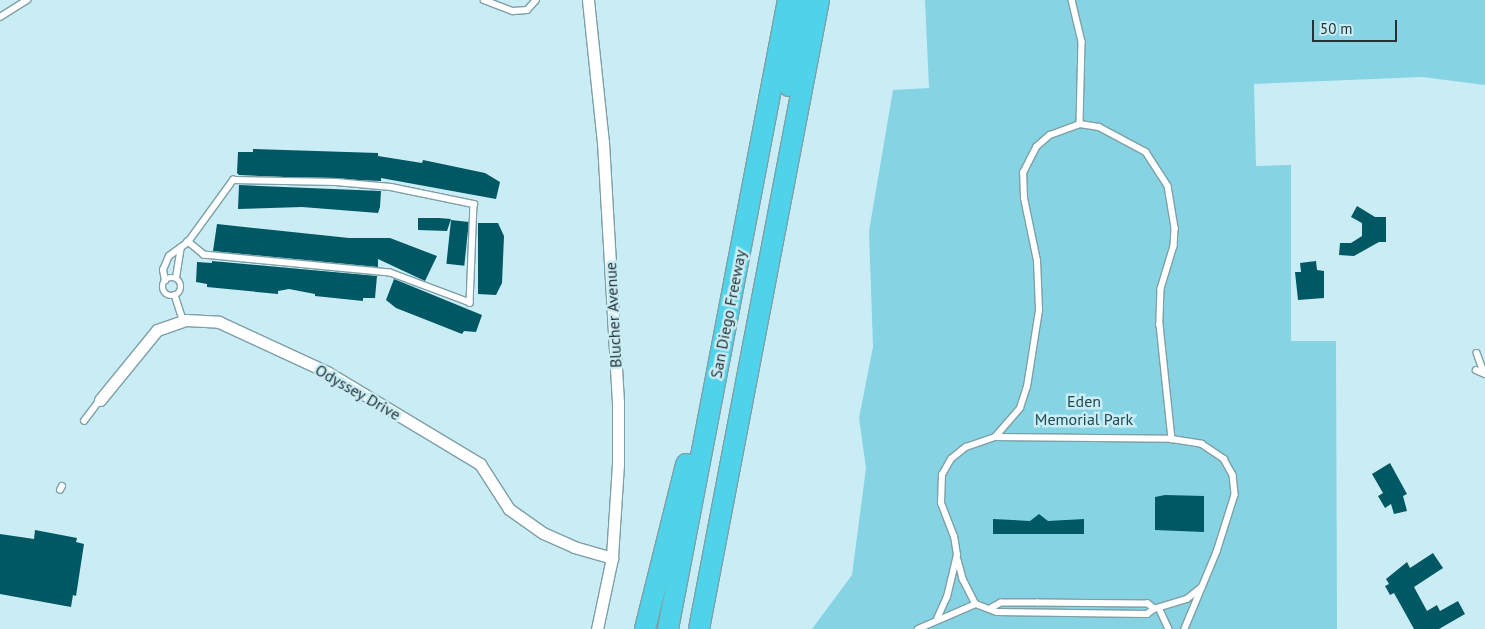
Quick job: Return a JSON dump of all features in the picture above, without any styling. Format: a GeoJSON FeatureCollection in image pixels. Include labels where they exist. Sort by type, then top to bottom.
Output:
{"type":"FeatureCollection","features":[{"type":"Feature","properties":{"kind":"highway","name":"San Diego Freeway"},"geometry":{"type":"LineString","coordinates":[[668,629],[788,0]]}},
{"type":"Feature","properties":{"kind":"highway"},"geometry":{"type":"LineString","coordinates":[[687,629],[804,0]]}},
{"type":"Feature","properties":{"kind":"highway","name":"San Diego Freeway"},"geometry":{"type":"LineString","coordinates":[[699,629],[819,0]]}},
{"type":"Feature","properties":{"kind":"highway"},"geometry":{"type":"LineString","coordinates":[[645,629],[687,462],[705,429]]}},
{"type":"Feature","properties":{"kind":"street","name":"Blucher Avenue"},"geometry":{"type":"LineString","coordinates":[[588,0],[604,142],[618,403],[618,464],[612,558],[598,629]]}},
{"type":"Feature","properties":{"kind":"street","name":"Odyssey Drive"},"geometry":{"type":"LineString","coordinates":[[100,400],[157,330],[183,320],[202,319],[219,322],[327,372],[480,464],[509,509],[543,532],[612,558]]}},
{"type":"Feature","properties":{"kind":"lane"},"geometry":{"type":"LineString","coordinates":[[0,17],[27,0]]}},
{"type":"Feature","properties":{"kind":"lane"},"geometry":{"type":"LineString","coordinates":[[484,0],[513,11],[527,10],[536,0]]}},
{"type":"Feature","properties":{"kind":"lane"},"geometry":{"type":"LineString","coordinates":[[1072,0],[1082,42],[1080,124]]}},
{"type":"Feature","properties":{"kind":"lane"},"geometry":{"type":"LineString","coordinates":[[976,604],[962,579],[954,537],[941,503],[942,475],[950,459],[966,447],[995,436],[1009,424],[1027,387],[1039,310],[1038,261],[1024,198],[1023,173],[1036,147],[1057,132],[1080,124],[1107,131],[1146,152],[1168,186],[1175,228],[1174,246],[1161,289],[1160,325],[1172,439]]}},
{"type":"Feature","properties":{"kind":"lane"},"geometry":{"type":"LineString","coordinates":[[175,295],[165,292],[164,264],[169,256],[188,242],[233,180],[336,182],[391,187],[474,204],[470,303],[390,273],[204,255],[188,242]]}},
{"type":"Feature","properties":{"kind":"lane"},"geometry":{"type":"LineString","coordinates":[[181,248],[176,278],[181,285],[175,295],[183,320]]}},
{"type":"Feature","properties":{"kind":"lane"},"geometry":{"type":"LineString","coordinates":[[165,281],[176,278]]}},
{"type":"Feature","properties":{"kind":"lane"},"geometry":{"type":"LineString","coordinates":[[1477,354],[1485,373]]}},
{"type":"Feature","properties":{"kind":"lane"},"geometry":{"type":"LineString","coordinates":[[1476,370],[1485,373]]}},
{"type":"Feature","properties":{"kind":"lane"},"geometry":{"type":"LineString","coordinates":[[84,421],[100,400]]}},
{"type":"Feature","properties":{"kind":"lane"},"geometry":{"type":"LineString","coordinates":[[995,436],[1172,439],[1202,444],[1224,459],[1233,475],[1235,495],[1204,586],[1185,629]]}},
{"type":"Feature","properties":{"kind":"lane"},"geometry":{"type":"LineString","coordinates":[[937,619],[947,597],[957,556]]}},
{"type":"Feature","properties":{"kind":"lane"},"geometry":{"type":"LineString","coordinates":[[918,629],[937,619],[976,604],[992,608],[997,612],[1147,614],[1187,600],[1204,586]]}},
{"type":"Feature","properties":{"kind":"lane"},"geometry":{"type":"LineString","coordinates":[[992,608],[1001,603],[1148,604],[1157,609],[1169,629]]}},
{"type":"Feature","properties":{"kind":"green space","name":"Eden Memorial Park"},"geometry":{"type":"Polygon","coordinates":[[[925,0],[1485,0],[1485,85],[1422,77],[1254,84],[1256,166],[1291,165],[1291,341],[1336,341],[1337,629],[812,629],[852,575],[866,468],[859,418],[873,347],[869,231],[893,90],[929,88],[925,0]]]}},
{"type":"Feature","properties":{"kind":"building"},"geometry":{"type":"Polygon","coordinates":[[[253,149],[378,153],[378,156],[422,163],[423,160],[485,173],[500,182],[496,199],[381,178],[381,181],[239,175],[237,173],[238,152],[253,152],[253,149]]]}},
{"type":"Feature","properties":{"kind":"building"},"geometry":{"type":"Polygon","coordinates":[[[239,185],[381,191],[380,207],[378,213],[302,207],[238,209],[239,185]]]}},
{"type":"Feature","properties":{"kind":"building"},"geometry":{"type":"Polygon","coordinates":[[[1357,206],[1375,217],[1386,217],[1386,242],[1379,242],[1354,256],[1339,255],[1340,243],[1351,243],[1362,236],[1362,223],[1351,217],[1357,206]]]}},
{"type":"Feature","properties":{"kind":"building"},"geometry":{"type":"Polygon","coordinates":[[[418,218],[451,219],[447,231],[418,230],[418,218]]]}},
{"type":"Feature","properties":{"kind":"building"},"geometry":{"type":"Polygon","coordinates":[[[451,220],[469,222],[464,266],[446,264],[451,220]]]}},
{"type":"Feature","properties":{"kind":"building"},"geometry":{"type":"Polygon","coordinates":[[[478,223],[498,223],[504,236],[502,283],[496,295],[478,294],[478,223]]]}},
{"type":"Feature","properties":{"kind":"building"},"geometry":{"type":"Polygon","coordinates":[[[217,224],[349,238],[390,238],[437,256],[425,281],[378,259],[378,267],[213,251],[217,224]]]}},
{"type":"Feature","properties":{"kind":"building"},"geometry":{"type":"Polygon","coordinates":[[[212,261],[377,276],[375,298],[363,298],[363,301],[315,296],[315,294],[289,289],[278,291],[278,294],[207,287],[207,284],[196,282],[197,262],[212,263],[212,261]]]}},
{"type":"Feature","properties":{"kind":"building"},"geometry":{"type":"Polygon","coordinates":[[[1316,261],[1317,270],[1324,271],[1324,298],[1298,300],[1295,272],[1301,272],[1300,263],[1316,261]]]}},
{"type":"Feature","properties":{"kind":"building"},"geometry":{"type":"Polygon","coordinates":[[[394,279],[482,315],[476,332],[464,331],[462,334],[396,308],[386,300],[394,279]]]}},
{"type":"Feature","properties":{"kind":"building"},"geometry":{"type":"Polygon","coordinates":[[[1390,463],[1407,494],[1403,496],[1407,511],[1394,514],[1391,504],[1385,508],[1378,496],[1383,493],[1372,474],[1390,463]]]}},
{"type":"Feature","properties":{"kind":"building"},"geometry":{"type":"Polygon","coordinates":[[[1165,495],[1204,496],[1204,532],[1155,530],[1155,497],[1165,495]]]}},
{"type":"Feature","properties":{"kind":"building"},"geometry":{"type":"Polygon","coordinates":[[[1039,514],[1048,521],[1084,519],[1084,534],[993,534],[993,519],[1030,521],[1039,514]]]}},
{"type":"Feature","properties":{"kind":"building"},"geometry":{"type":"Polygon","coordinates":[[[35,530],[77,538],[76,542],[84,544],[76,596],[73,595],[71,607],[0,594],[0,534],[34,539],[35,530]]]}},
{"type":"Feature","properties":{"kind":"building"},"geometry":{"type":"Polygon","coordinates":[[[1433,553],[1443,568],[1414,587],[1427,611],[1437,605],[1440,611],[1458,601],[1465,614],[1439,629],[1414,629],[1394,593],[1390,595],[1385,586],[1389,584],[1386,579],[1407,562],[1410,568],[1433,553]]]}}]}
